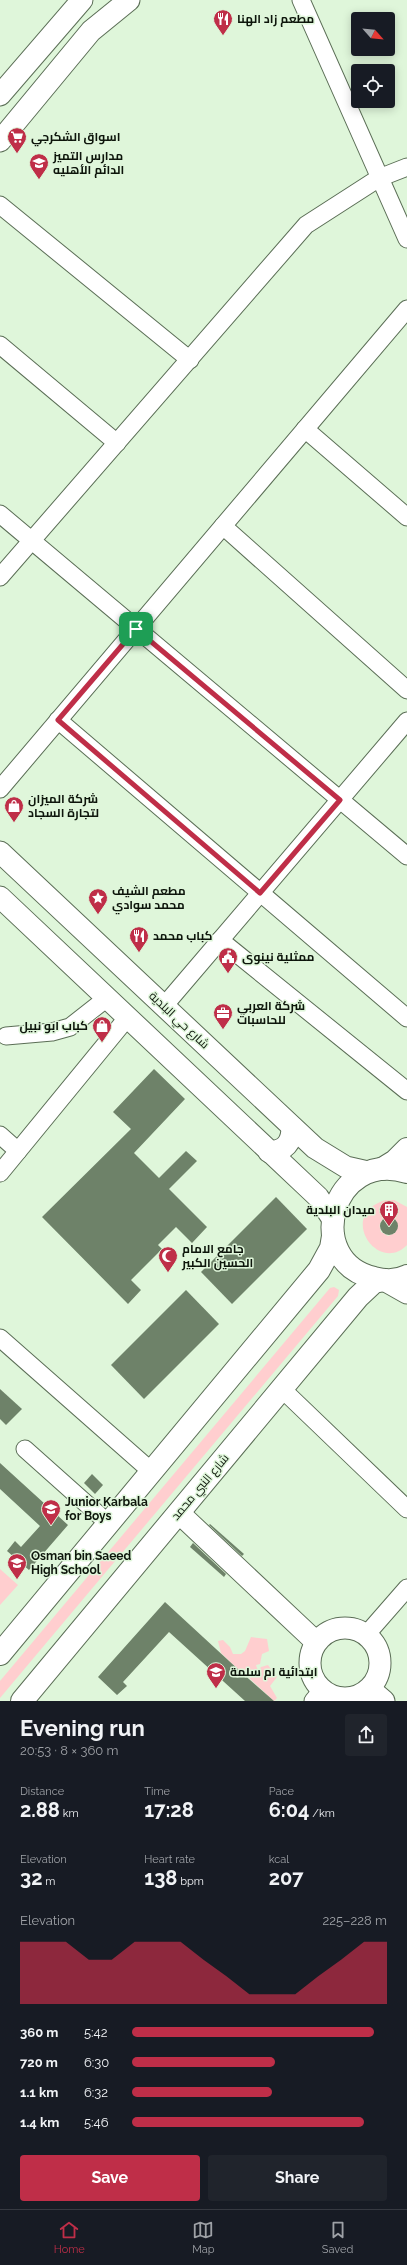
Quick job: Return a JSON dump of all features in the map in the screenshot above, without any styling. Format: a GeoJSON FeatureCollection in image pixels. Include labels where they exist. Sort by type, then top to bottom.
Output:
{"type":"FeatureCollection","features":[{"type":"Feature","properties":{"kind":"highway"},"geometry":{"type":"LineString","coordinates":[[0,1654],[319,1270],[331,1248],[335,1207],[347,1186],[375,1170],[395,1161],[407,1149]]}},
{"type":"Feature","properties":{"kind":"highway"},"geometry":{"type":"LineString","coordinates":[[375,1170],[397,1169],[407,1172]]}},
{"type":"Feature","properties":{"kind":"highway"},"geometry":{"type":"LineString","coordinates":[[333,1227],[339,1252],[351,1266],[366,1276],[384,1280],[407,1276]]}},
{"type":"Feature","properties":{"kind":"highway","name":"شارع النبي محمد"},"geometry":{"type":"LineString","coordinates":[[22,1701],[358,1297],[374,1282],[384,1280]]}},
{"type":"Feature","properties":{"kind":"main road"},"geometry":{"type":"LineString","coordinates":[[0,95],[82,0]]}},
{"type":"Feature","properties":{"kind":"main road"},"geometry":{"type":"LineString","coordinates":[[0,142],[91,31],[128,0]]}},
{"type":"Feature","properties":{"kind":"main road","name":"شارع حي البلدية"},"geometry":{"type":"LineString","coordinates":[[0,852],[316,1148],[354,1170],[375,1170]]}},
{"type":"Feature","properties":{"kind":"main road"},"geometry":{"type":"LineString","coordinates":[[0,897],[318,1198],[333,1227]]}},
{"type":"Feature","properties":{"kind":"main road"},"geometry":{"type":"LineString","coordinates":[[269,1152],[284,1148],[289,1142],[292,1127]]}},
{"type":"Feature","properties":{"kind":"main road"},"geometry":{"type":"LineString","coordinates":[[384,1280],[407,1293]]}},
{"type":"Feature","properties":{"kind":"main road"},"geometry":{"type":"LineString","coordinates":[[179,1513],[316,1642]]}},
{"type":"Feature","properties":{"kind":"main road"},"geometry":{"type":"LineString","coordinates":[[342,1628],[352,1628],[366,1635],[376,1645],[380,1663],[377,1695],[361,1695],[341,1699],[330,1696],[317,1696],[315,1682],[310,1667],[311,1652],[316,1642],[323,1635],[342,1628]]}},
{"type":"Feature","properties":{"kind":"street"},"geometry":{"type":"LineString","coordinates":[[301,0],[407,239]]}},
{"type":"Feature","properties":{"kind":"street"},"geometry":{"type":"LineString","coordinates":[[0,577],[306,225],[379,178],[407,167]]}},
{"type":"Feature","properties":{"kind":"street"},"geometry":{"type":"LineString","coordinates":[[0,205],[190,360]]}},
{"type":"Feature","properties":{"kind":"street"},"geometry":{"type":"LineString","coordinates":[[0,789],[407,308]]}},
{"type":"Feature","properties":{"kind":"street"},"geometry":{"type":"LineString","coordinates":[[0,345],[118,442]]}},
{"type":"Feature","properties":{"kind":"street"},"geometry":{"type":"LineString","coordinates":[[305,429],[407,517]]}},
{"type":"Feature","properties":{"kind":"street"},"geometry":{"type":"LineString","coordinates":[[0,514],[407,856]]}},
{"type":"Feature","properties":{"kind":"street"},"geometry":{"type":"LineString","coordinates":[[223,526],[407,690]]}},
{"type":"Feature","properties":{"kind":"street"},"geometry":{"type":"LineString","coordinates":[[58,720],[407,1018]]}},
{"type":"Feature","properties":{"kind":"street"},"geometry":{"type":"LineString","coordinates":[[164,1006],[407,721]]}},
{"type":"Feature","properties":{"kind":"street"},"geometry":{"type":"LineString","coordinates":[[220,940],[407,1091]]}},
{"type":"Feature","properties":{"kind":"street"},"geometry":{"type":"LineString","coordinates":[[6,1036],[52,1032],[70,1027],[107,998]]}},
{"type":"Feature","properties":{"kind":"street"},"geometry":{"type":"LineString","coordinates":[[0,1173],[127,1018]]}},
{"type":"Feature","properties":{"kind":"street"},"geometry":{"type":"LineString","coordinates":[[0,1135],[18,1151]]}},
{"type":"Feature","properties":{"kind":"street"},"geometry":{"type":"LineString","coordinates":[[0,1338],[151,1471]]}},
{"type":"Feature","properties":{"kind":"street"},"geometry":{"type":"LineString","coordinates":[[282,1389],[407,1508]]}},
{"type":"Feature","properties":{"kind":"street"},"geometry":{"type":"LineString","coordinates":[[25,1449],[108,1523]]}},
{"type":"Feature","properties":{"kind":"street"},"geometry":{"type":"LineString","coordinates":[[366,1635],[407,1588]]}},
{"type":"Feature","properties":{"kind":"shaded area"},"geometry":{"type":"Polygon","coordinates":[[[386,1200],[394,1200],[407,1207],[407,1245],[396,1252],[384,1253],[374,1248],[367,1239],[363,1228],[364,1217],[371,1207],[386,1200]],[[388,1217],[383,1219],[380,1225],[381,1232],[388,1236],[395,1233],[398,1226],[395,1219],[388,1217]]]}},
{"type":"Feature","properties":{"kind":"shaded area"},"geometry":{"type":"Polygon","coordinates":[[[334,1287],[339,1290],[338,1296],[0,1698],[0,1681],[330,1288],[334,1287]]]}},
{"type":"Feature","properties":{"kind":"shaded area"},"geometry":{"type":"Polygon","coordinates":[[[0,1569],[18,1585],[0,1605],[0,1569]]]}},
{"type":"Feature","properties":{"kind":"shaded area"},"geometry":{"type":"Polygon","coordinates":[[[251,1637],[267,1639],[269,1651],[262,1654],[260,1664],[256,1665],[258,1671],[261,1667],[268,1665],[277,1677],[270,1686],[277,1698],[274,1701],[248,1677],[253,1674],[251,1671],[241,1672],[221,1653],[218,1641],[223,1640],[230,1647],[233,1654],[241,1654],[245,1651],[251,1637]]]}},
{"type":"Feature","properties":{"kind":"building"},"geometry":{"type":"Polygon","coordinates":[[[154,1069],[185,1099],[134,1153],[159,1178],[186,1151],[197,1161],[169,1189],[207,1227],[192,1243],[176,1227],[158,1245],[162,1249],[131,1280],[141,1290],[128,1304],[42,1217],[131,1129],[113,1112],[154,1069]]]}},
{"type":"Feature","properties":{"kind":"building"},"geometry":{"type":"Polygon","coordinates":[[[276,1197],[307,1229],[232,1304],[201,1272],[276,1197]]]}},
{"type":"Feature","properties":{"kind":"building","name":"ميدان البلدية"},"geometry":{"type":"Polygon","coordinates":[[[385,1217],[393,1217],[398,1222],[396,1233],[393,1235],[385,1235],[380,1230],[380,1222],[385,1217]]]}},
{"type":"Feature","properties":{"kind":"building"},"geometry":{"type":"Polygon","coordinates":[[[186,1290],[219,1324],[144,1399],[111,1365],[186,1290]]]}},
{"type":"Feature","properties":{"kind":"building"},"geometry":{"type":"Polygon","coordinates":[[[0,1389],[22,1409],[6,1425],[0,1419],[0,1389]]]}},
{"type":"Feature","properties":{"kind":"building"},"geometry":{"type":"Polygon","coordinates":[[[0,1463],[68,1525],[29,1570],[7,1551],[15,1541],[21,1547],[40,1526],[0,1489],[0,1463]]]}},
{"type":"Feature","properties":{"kind":"building"},"geometry":{"type":"Polygon","coordinates":[[[92,1474],[103,1485],[95,1494],[84,1483],[92,1474]]]}},
{"type":"Feature","properties":{"kind":"building"},"geometry":{"type":"Polygon","coordinates":[[[210,1524],[244,1554],[242,1556],[209,1525],[210,1524]]]}},
{"type":"Feature","properties":{"kind":"building"},"geometry":{"type":"Polygon","coordinates":[[[193,1543],[226,1574],[224,1577],[190,1547],[193,1543]]]}},
{"type":"Feature","properties":{"kind":"building"},"geometry":{"type":"Polygon","coordinates":[[[165,1602],[274,1701],[245,1701],[169,1632],[123,1682],[127,1686],[117,1695],[98,1677],[165,1602]]]}},
{"type":"Feature","properties":{"kind":"place","name":"مطعم زاد الهنا"},"geometry":{"type":"Point","coordinates":[223,36]}},
{"type":"Feature","properties":{"kind":"place","name":"اسواق الشكرجي"},"geometry":{"type":"Point","coordinates":[17,154]}},
{"type":"Feature","properties":{"kind":"place","name":"مدارس التميز الدائم الأهليه"},"geometry":{"type":"Point","coordinates":[39,180]}},
{"type":"Feature","properties":{"kind":"place","name":"شركة الميزان لتجارة السجاد"},"geometry":{"type":"Point","coordinates":[14,823]}},
{"type":"Feature","properties":{"kind":"place","name":"مطعم الشيف محمد سوادي"},"geometry":{"type":"Point","coordinates":[98,915]}},
{"type":"Feature","properties":{"kind":"place","name":"كباب محمد"},"geometry":{"type":"Point","coordinates":[139,953]}},
{"type":"Feature","properties":{"kind":"place","name":"ممثلية نينوى"},"geometry":{"type":"Point","coordinates":[228,974]}},
{"type":"Feature","properties":{"kind":"place","name":"شركة العربي للحاسبات"},"geometry":{"type":"Point","coordinates":[223,1030]}},
{"type":"Feature","properties":{"kind":"place","name":"كباب ابو نبيل"},"geometry":{"type":"Point","coordinates":[102,1043]}},
{"type":"Feature","properties":{"kind":"place","name":"ميدان البلدية"},"geometry":{"type":"Point","coordinates":[389,1227]}},
{"type":"Feature","properties":{"kind":"place","name":"جامع الامام الحسين الكبير"},"geometry":{"type":"Point","coordinates":[168,1273]}},
{"type":"Feature","properties":{"kind":"place","name":"Junior Karbala for Boys"},"geometry":{"type":"Point","coordinates":[51,1526]}},
{"type":"Feature","properties":{"kind":"place","name":"Osman bin Saeed High School"},"geometry":{"type":"Point","coordinates":[17,1580]}},
{"type":"Feature","properties":{"kind":"place","name":"ابتدائية ام سلمة"},"geometry":{"type":"Point","coordinates":[216,1689]}},
{"type":"Feature","properties":{"kind":"route"},"geometry":{"type":"LineString","coordinates":[[136,629],[340,800],[260,893],[58,720],[136,629]]}}]}
